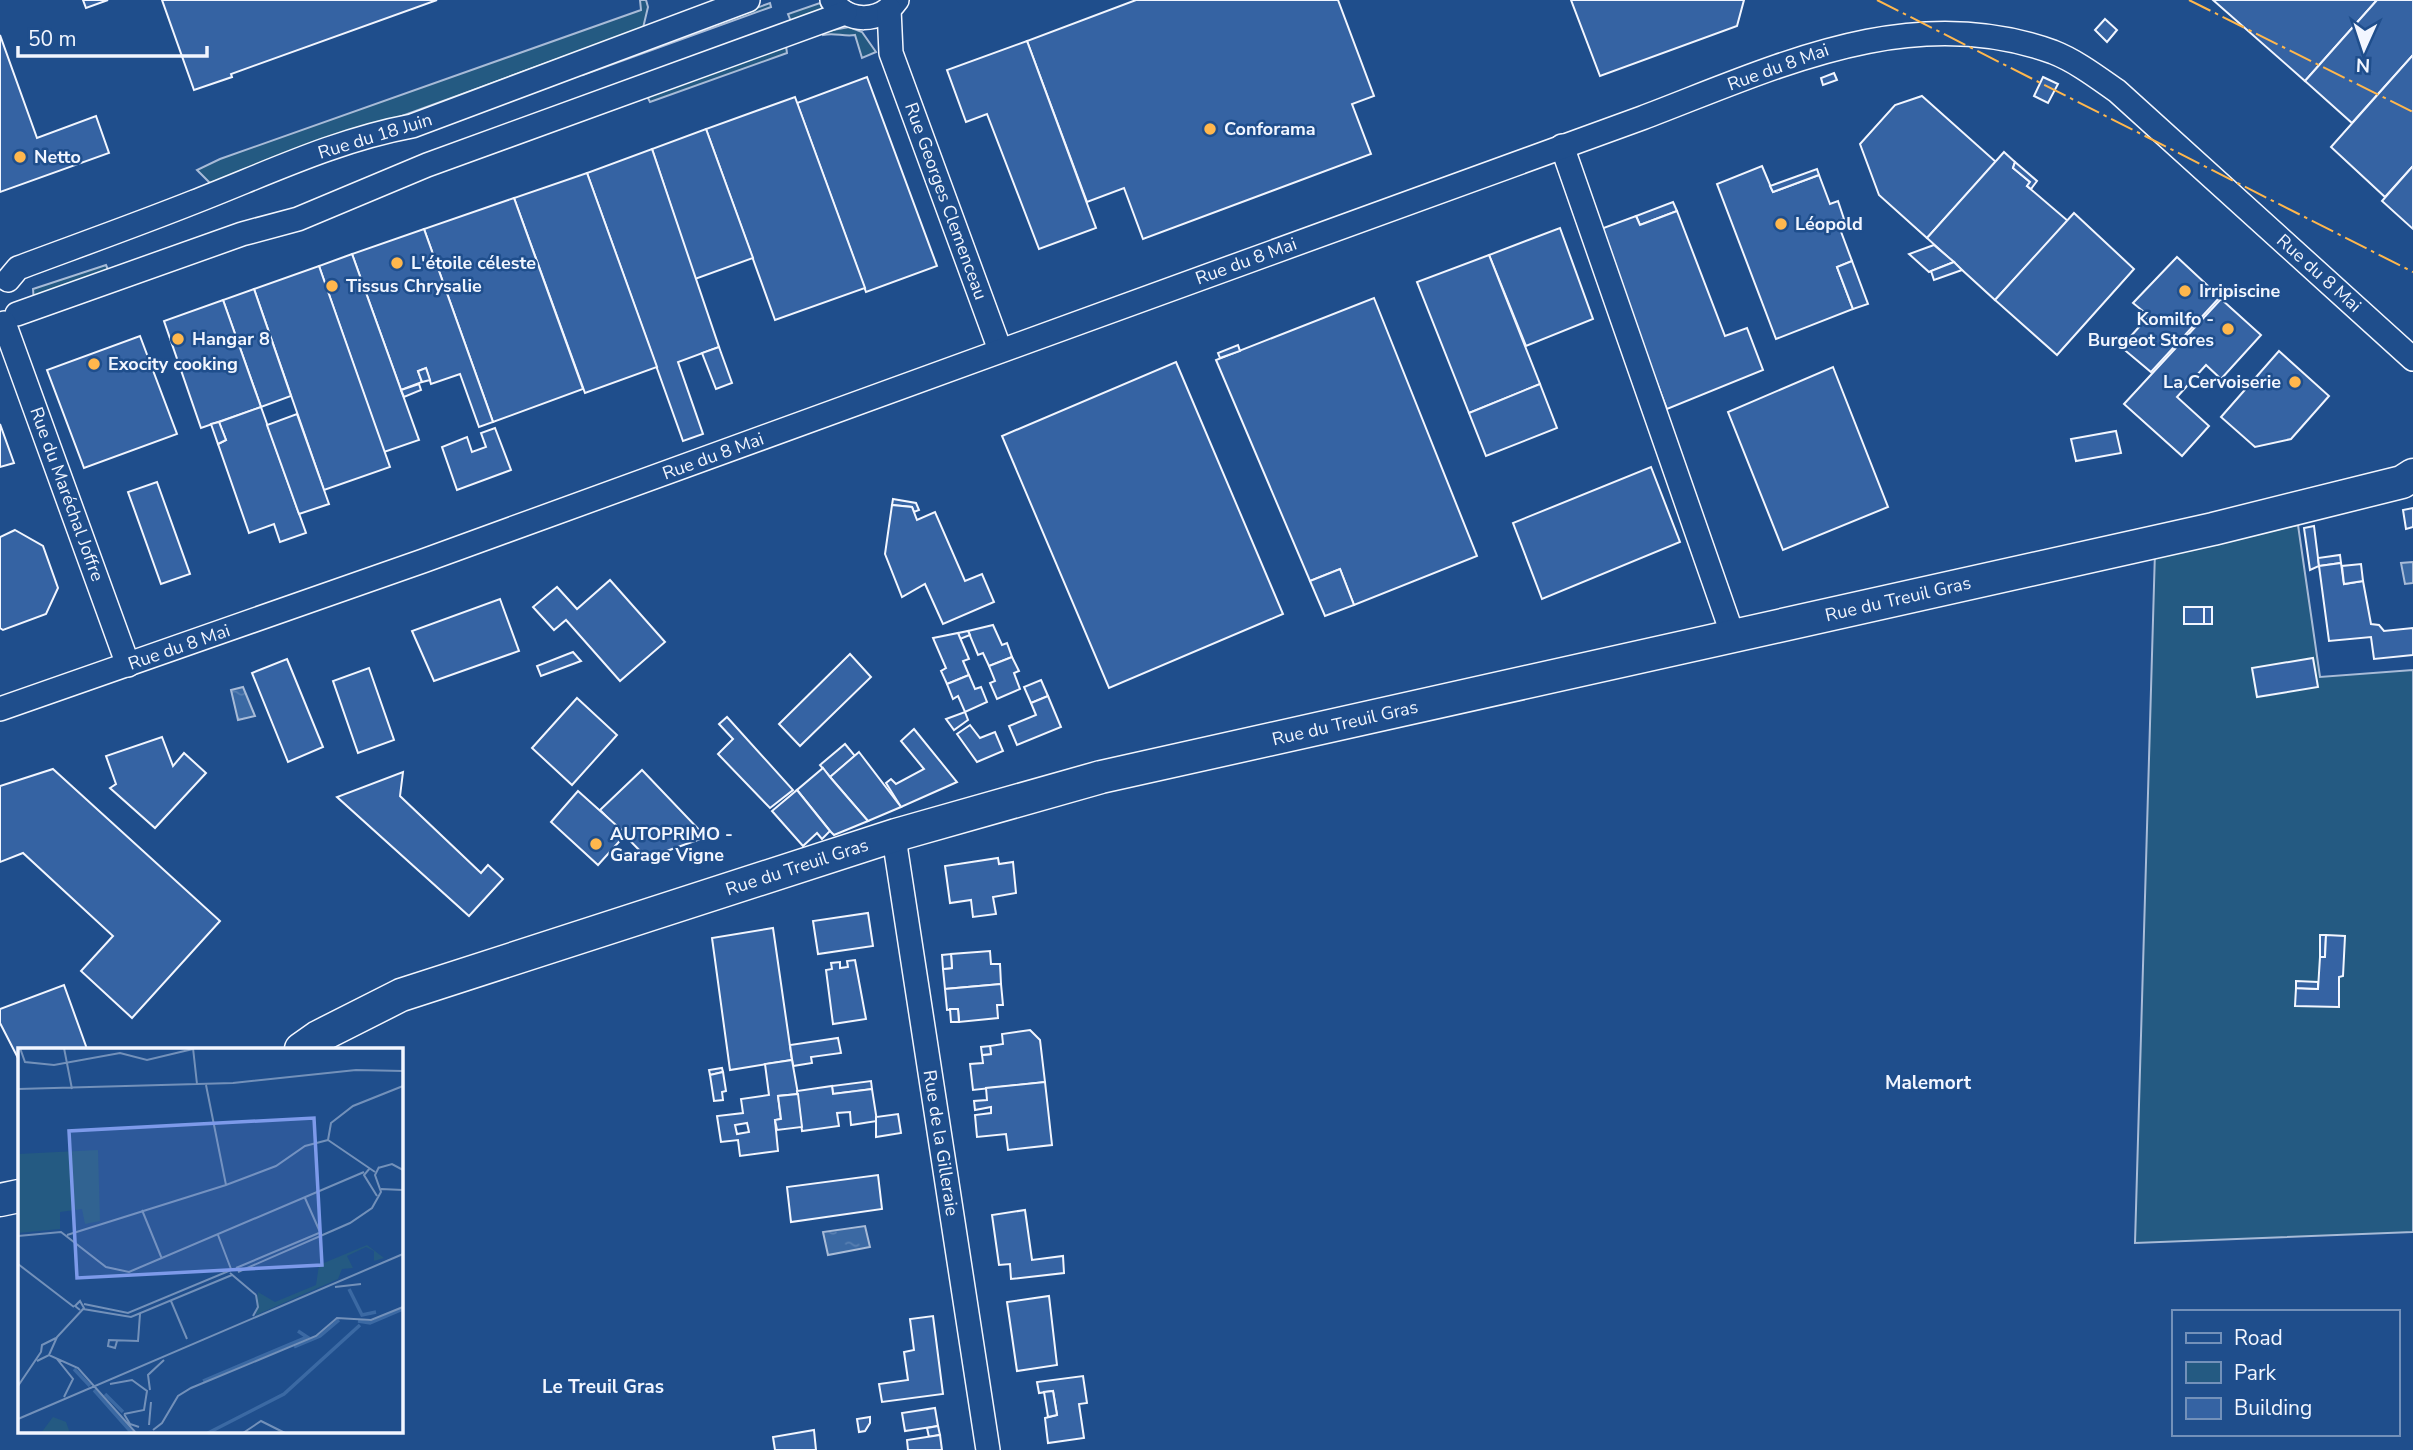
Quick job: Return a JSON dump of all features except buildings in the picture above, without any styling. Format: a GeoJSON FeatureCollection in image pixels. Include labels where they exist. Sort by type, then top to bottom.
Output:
{"type":"FeatureCollection","features":[{"type":"Feature","properties":{"kind":"street","name":"Rue du 18 Juin"},"geometry":{"type":"LineString","coordinates":[[4,279],[18,268],[266,172],[374,133],[412,126],[748,0]]}},
{"type":"Feature","properties":{"kind":"street"},"geometry":{"type":"LineString","coordinates":[[7,320],[242,234],[298,219],[423,167],[846,10],[879,15],[896,3]]}},
{"type":"Feature","properties":{"kind":"street"},"geometry":{"type":"LineString","coordinates":[[891,53],[896,3]]}},
{"type":"Feature","properties":{"kind":"street"},"geometry":{"type":"LineString","coordinates":[[846,10],[891,53]]}},
{"type":"Feature","properties":{"kind":"street","name":"Rue du 8 Mai"},"geometry":{"type":"LineString","coordinates":[[0,709],[436,556],[1838,44],[1871,36],[1924,30],[1992,34],[2053,52],[2117,90],[2413,359]]}},
{"type":"Feature","properties":{"kind":"street","name":"Rue Georges Clemenceau"},"geometry":{"type":"LineString","coordinates":[[891,53],[1000,350]]}},
{"type":"Feature","properties":{"kind":"street"},"geometry":{"type":"LineString","coordinates":[[1562,146],[1733,636]]}},
{"type":"Feature","properties":{"kind":"street","name":"Rue du Maréchal Joffre"},"geometry":{"type":"LineString","coordinates":[[4,279],[15,285],[21,299],[7,320],[128,665]]}},
{"type":"Feature","properties":{"kind":"street","name":"Rue du Treuil Gras"},"geometry":{"type":"LineString","coordinates":[[302,1048],[318,1037],[401,995],[896,835],[1101,777],[2213,528],[2402,482],[2413,475]]}},
{"type":"Feature","properties":{"kind":"street","name":"Rue de la Gilleraie"},"geometry":{"type":"LineString","coordinates":[[896,835],[896,851],[988,1450]]}},
{"type":"Feature","properties":{"kind":"street"},"geometry":{"type":"LineString","coordinates":[[0,1200],[18,1196]]}},
{"type":"Feature","properties":{"kind":"green space"},"geometry":{"type":"Polygon","coordinates":[[[640,0],[646,0],[648,7],[643,28],[212,185],[197,170],[220,159],[641,10],[640,0]]]}},
{"type":"Feature","properties":{"kind":"green space"},"geometry":{"type":"Polygon","coordinates":[[[770,3],[771,7],[583,75],[582,72],[770,3]]]}},
{"type":"Feature","properties":{"kind":"green space"},"geometry":{"type":"Polygon","coordinates":[[[820,3],[824,12],[792,24],[788,14],[820,3]]]}},
{"type":"Feature","properties":{"kind":"green space"},"geometry":{"type":"Polygon","coordinates":[[[849,27],[862,32],[876,52],[862,58],[855,35],[823,35],[822,32],[849,27]]]}},
{"type":"Feature","properties":{"kind":"green space"},"geometry":{"type":"Polygon","coordinates":[[[786,46],[787,53],[650,102],[647,96],[786,46]]]}},
{"type":"Feature","properties":{"kind":"green space"},"geometry":{"type":"Polygon","coordinates":[[[106,265],[109,272],[34,302],[33,289],[106,265]]]}},
{"type":"Feature","properties":{"kind":"green space"},"geometry":{"type":"Polygon","coordinates":[[[2298,525],[2320,677],[2413,670],[2413,1232],[2135,1243],[2155,551],[2298,525]]]}},
{"type":"Feature","properties":{"kind":"water"},"geometry":{"type":"Polygon","coordinates":[[[2413,562],[2413,583],[2405,584],[2401,563],[2413,562]]]}},
{"type":"Feature","properties":{"kind":"water"},"geometry":{"type":"Polygon","coordinates":[[[243,687],[255,716],[238,720],[231,690],[243,687]]]}},
{"type":"Feature","properties":{"kind":"water"},"geometry":{"type":"Polygon","coordinates":[[[865,1226],[870,1247],[828,1255],[823,1232],[865,1226]]]}},
{"type":"Feature","properties":{"kind":"power"},"geometry":{"type":"LineString","coordinates":[[1877,0],[2413,272]]}},
{"type":"Feature","properties":{"kind":"power"},"geometry":{"type":"LineString","coordinates":[[2189,0],[2413,112]]}},
{"type":"Feature","properties":{"kind":"place","name":"Conforama"},"geometry":{"type":"Point","coordinates":[1210,129]}},
{"type":"Feature","properties":{"kind":"place","name":"Netto"},"geometry":{"type":"Point","coordinates":[20,157]}},
{"type":"Feature","properties":{"kind":"place","name":"Léopold"},"geometry":{"type":"Point","coordinates":[1781,224]}},
{"type":"Feature","properties":{"kind":"place","name":"L'étoile céleste"},"geometry":{"type":"Point","coordinates":[397,263]}},
{"type":"Feature","properties":{"kind":"place","name":"Tissus Chrysalie"},"geometry":{"type":"Point","coordinates":[332,286]}},
{"type":"Feature","properties":{"kind":"place","name":"Irripiscine"},"geometry":{"type":"Point","coordinates":[2185,291]}},
{"type":"Feature","properties":{"kind":"place","name":"Komilfo - Burgeot Stores"},"geometry":{"type":"Point","coordinates":[2228,329]}},
{"type":"Feature","properties":{"kind":"place","name":"Hangar 8"},"geometry":{"type":"Point","coordinates":[178,339]}},
{"type":"Feature","properties":{"kind":"place","name":"Exocity cooking"},"geometry":{"type":"Point","coordinates":[94,364]}},
{"type":"Feature","properties":{"kind":"place","name":"La Cervoiserie"},"geometry":{"type":"Point","coordinates":[2295,382]}},
{"type":"Feature","properties":{"kind":"place","name":"AUTOPRIMO - Garage Vigne"},"geometry":{"type":"Point","coordinates":[596,844]}},
{"type":"Feature","properties":{"kind":"district","name":"Malemort"},"geometry":{"type":"Point","coordinates":[1928,1082]}},
{"type":"Feature","properties":{"kind":"district","name":"Le Treuil Gras"},"geometry":{"type":"Point","coordinates":[603,1386]}}]}
